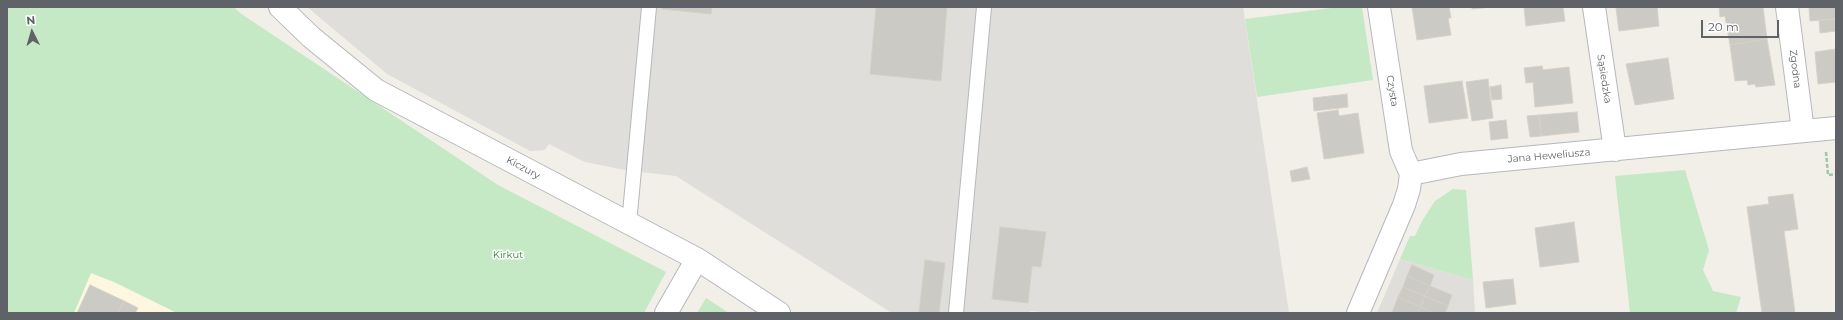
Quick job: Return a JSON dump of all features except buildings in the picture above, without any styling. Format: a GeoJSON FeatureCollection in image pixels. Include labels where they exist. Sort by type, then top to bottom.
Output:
{"type":"FeatureCollection","features":[{"type":"Feature","properties":{"kind":"street","name":"Kiczury"},"geometry":{"type":"LineString","coordinates":[[280,7],[311,37],[376,90],[697,259],[779,313]]}},
{"type":"Feature","properties":{"kind":"street","name":"Czysta"},"geometry":{"type":"LineString","coordinates":[[1379,7],[1401,150],[1411,174]]}},
{"type":"Feature","properties":{"kind":"street","name":"Sąsiedzka"},"geometry":{"type":"LineString","coordinates":[[1594,7],[1615,150]]}},
{"type":"Feature","properties":{"kind":"street","name":"Zgodna"},"geometry":{"type":"LineString","coordinates":[[1787,7],[1803,132]]}},
{"type":"Feature","properties":{"kind":"street","name":"Jana Heweliusza"},"geometry":{"type":"LineString","coordinates":[[1411,174],[1461,164],[1836,128]]}},
{"type":"Feature","properties":{"kind":"street"},"geometry":{"type":"LineString","coordinates":[[1358,313],[1404,205],[1411,174]]}},
{"type":"Feature","properties":{"kind":"street"},"geometry":{"type":"LineString","coordinates":[[666,313],[697,259]]}},
{"type":"Feature","properties":{"kind":"lane"},"geometry":{"type":"LineString","coordinates":[[629,224],[648,7]]}},
{"type":"Feature","properties":{"kind":"lane"},"geometry":{"type":"LineString","coordinates":[[956,313],[984,7]]}},
{"type":"Feature","properties":{"kind":"path"},"geometry":{"type":"LineString","coordinates":[[1826,150],[1828,174],[1836,174]]}},
{"type":"Feature","properties":{"kind":"shaded area"},"geometry":{"type":"Polygon","coordinates":[[[307,7],[1243,7],[1289,313],[1055,313],[1030,311],[1029,313],[892,313],[676,176],[625,170],[585,162],[549,144],[545,150],[530,151],[387,74],[307,7]]]}},
{"type":"Feature","properties":{"kind":"shaded area"},"geometry":{"type":"Polygon","coordinates":[[[1400,259],[1473,280],[1475,313],[1377,313],[1400,259]]]}},
{"type":"Feature","properties":{"kind":"shaded area"},"geometry":{"type":"Polygon","coordinates":[[[91,273],[114,282],[177,313],[74,313],[91,273]]]}},
{"type":"Feature","properties":{"kind":"green space","name":"Kirkut"},"geometry":{"type":"Polygon","coordinates":[[[7,7],[234,7],[240,13],[498,185],[666,272],[644,313],[177,313],[114,282],[91,273],[74,313],[7,313],[7,7]]]}},
{"type":"Feature","properties":{"kind":"green space"},"geometry":{"type":"Polygon","coordinates":[[[1339,7],[1362,7],[1373,80],[1257,97],[1245,19],[1339,7]]]}},
{"type":"Feature","properties":{"kind":"green space"},"geometry":{"type":"Polygon","coordinates":[[[1685,170],[1709,250],[1703,270],[1713,291],[1741,297],[1736,313],[1630,313],[1615,176],[1685,170]]]}},
{"type":"Feature","properties":{"kind":"green space"},"geometry":{"type":"Polygon","coordinates":[[[1453,189],[1466,190],[1473,280],[1400,259],[1410,236],[1415,236],[1422,221],[1435,201],[1453,189]]]}},
{"type":"Feature","properties":{"kind":"green space"},"geometry":{"type":"Polygon","coordinates":[[[706,298],[729,313],[697,313],[706,298]]]}}]}
